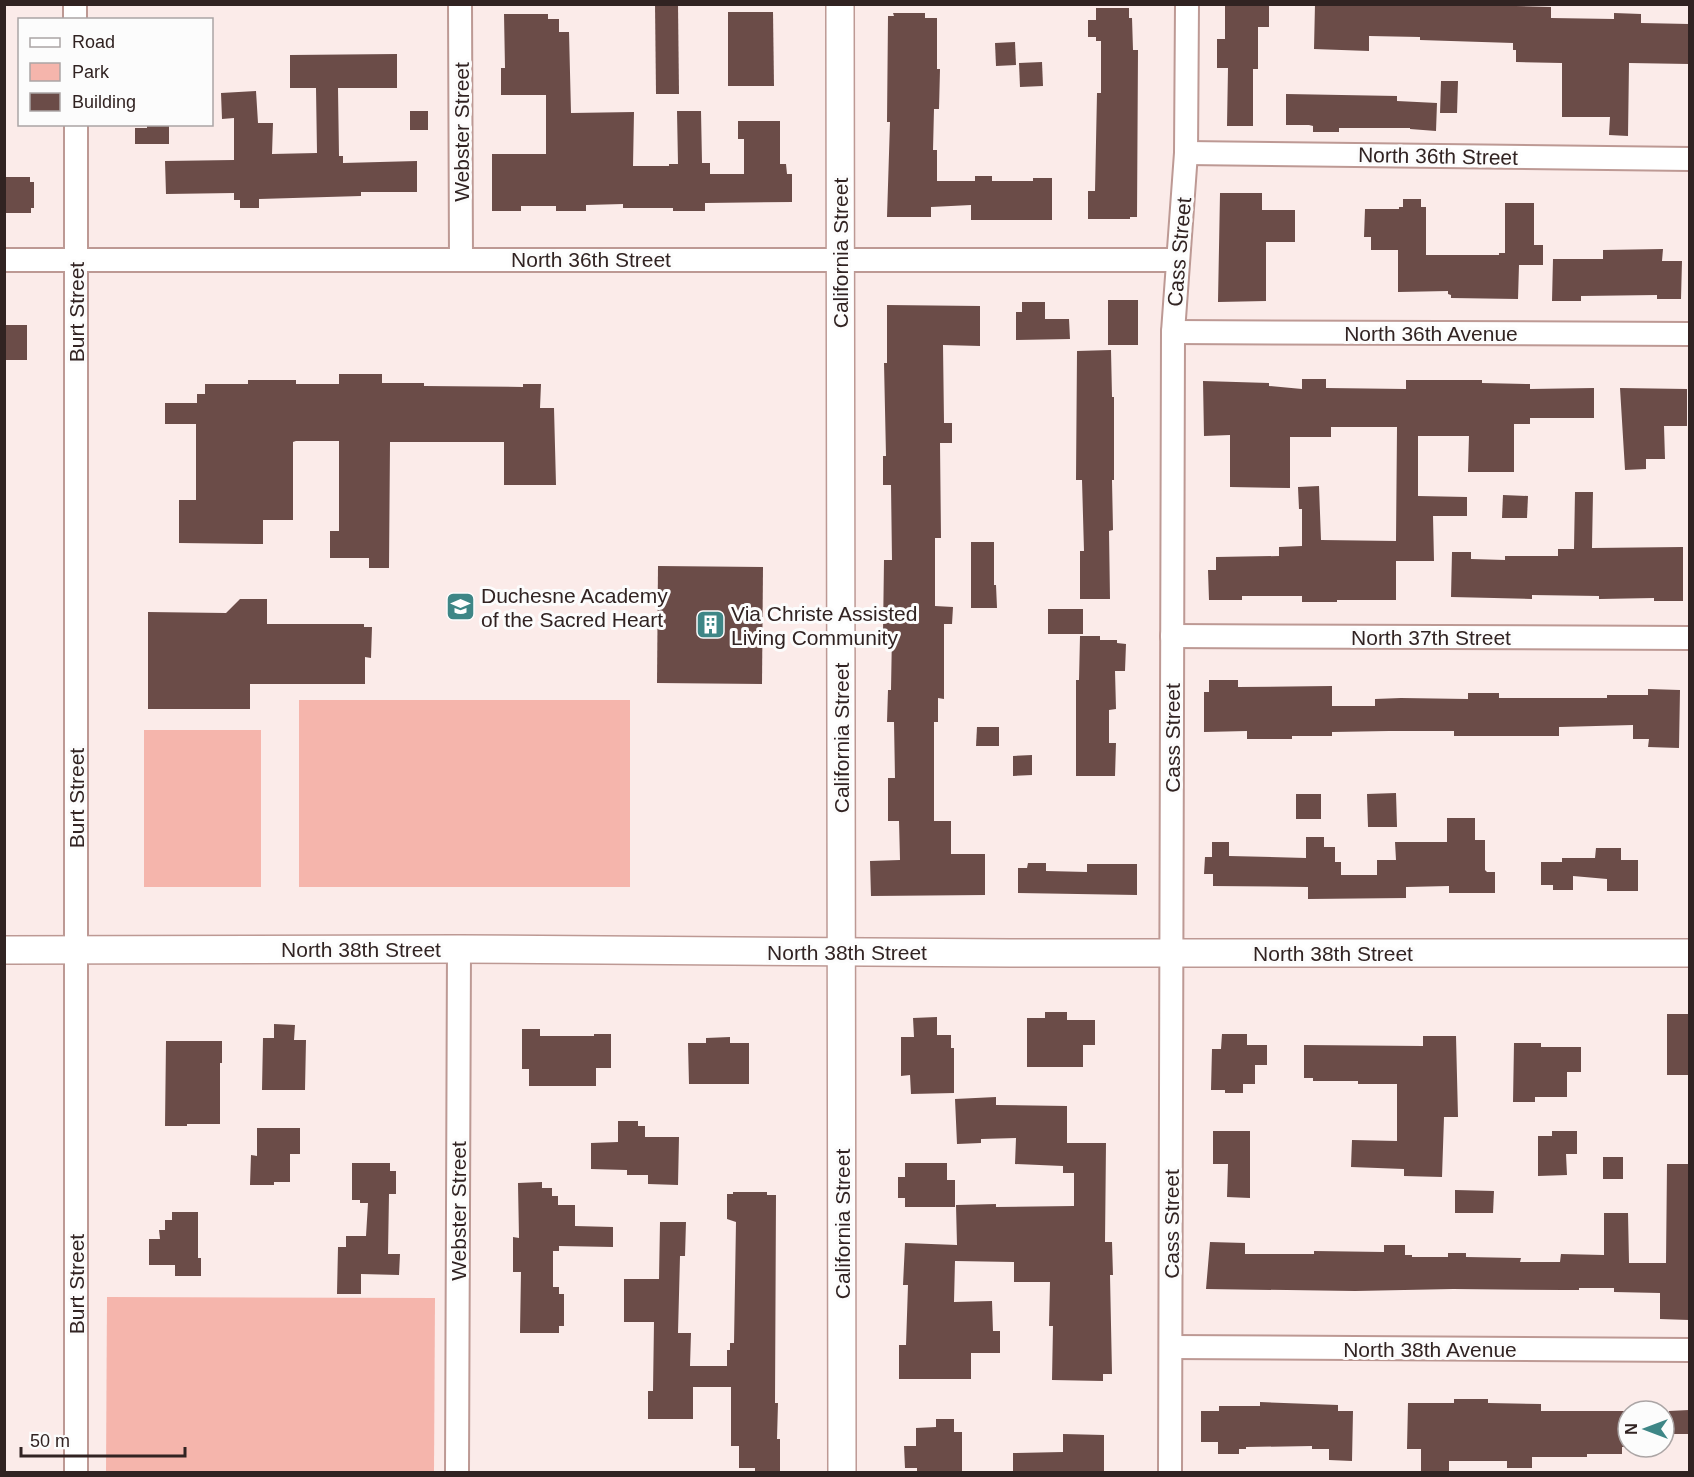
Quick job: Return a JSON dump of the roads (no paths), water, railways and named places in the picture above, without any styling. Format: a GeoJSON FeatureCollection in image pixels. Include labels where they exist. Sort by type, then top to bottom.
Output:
{"type":"FeatureCollection","features":[{"type":"Feature","properties":{"kind":"street","name":"Webster Street"},"geometry":{"type":"LineString","coordinates":[[460,4],[461,259]]}},
{"type":"Feature","properties":{"kind":"street","name":"California Street"},"geometry":{"type":"LineString","coordinates":[[840,4],[842,1473]]}},
{"type":"Feature","properties":{"kind":"street","name":"Cass Street"},"geometry":{"type":"LineString","coordinates":[[1170,1473],[1173,332],[1186,153],[1187,4]]}},
{"type":"Feature","properties":{"kind":"street","name":"Burt Street"},"geometry":{"type":"LineString","coordinates":[[76,126],[76,1473]]}},
{"type":"Feature","properties":{"kind":"street","name":"North 36th Street"},"geometry":{"type":"LineString","coordinates":[[1186,153],[1689,159]]}},
{"type":"Feature","properties":{"kind":"street","name":"North 36th Street"},"geometry":{"type":"LineString","coordinates":[[4,260],[1178,260]]}},
{"type":"Feature","properties":{"kind":"street","name":"North 36th Avenue"},"geometry":{"type":"LineString","coordinates":[[1173,332],[1689,334]]}},
{"type":"Feature","properties":{"kind":"street","name":"North 37th Street"},"geometry":{"type":"LineString","coordinates":[[1172,636],[1689,638]]}},
{"type":"Feature","properties":{"kind":"street","name":"Webster Street"},"geometry":{"type":"LineString","coordinates":[[457,1473],[459,948]]}},
{"type":"Feature","properties":{"kind":"street","name":"North 38th Street"},"geometry":{"type":"LineString","coordinates":[[4,950],[459,948],[841,952],[1689,953]]}},
{"type":"Feature","properties":{"kind":"street","name":"North 38th Avenue"},"geometry":{"type":"LineString","coordinates":[[1171,1347],[1689,1350]]}},
{"type":"Feature","properties":{"kind":"place","name":"Duchesne Academy of the Sacred Heart"},"geometry":{"type":"Point","coordinates":[460,607]}},
{"type":"Feature","properties":{"kind":"place","name":"Via Christe Assisted Living Community"},"geometry":{"type":"Point","coordinates":[710,625]}}]}
